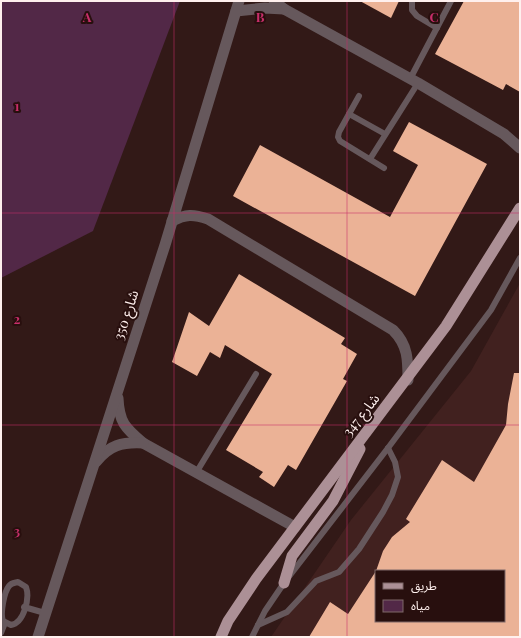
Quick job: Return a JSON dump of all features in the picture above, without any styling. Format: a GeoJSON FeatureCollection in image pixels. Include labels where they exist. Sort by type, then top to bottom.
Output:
{"type":"FeatureCollection","features":[{"type":"Feature","properties":{"kind":"main road","name":"شارع 347"},"geometry":{"type":"LineString","coordinates":[[221,637],[228,621],[256,579],[408,380],[446,326],[520,208]]}},
{"type":"Feature","properties":{"kind":"main road"},"geometry":{"type":"LineString","coordinates":[[284,582],[292,556],[339,490],[351,469],[365,435]]}},
{"type":"Feature","properties":{"kind":"street"},"geometry":{"type":"LineString","coordinates":[[274,1],[284,10],[414,81],[504,134],[520,148]]}},
{"type":"Feature","properties":{"kind":"street"},"geometry":{"type":"LineString","coordinates":[[238,6],[284,10]]}},
{"type":"Feature","properties":{"kind":"street","name":"شارع 350"},"geometry":{"type":"LineString","coordinates":[[38,637],[172,221],[238,6]]}},
{"type":"Feature","properties":{"kind":"street"},"geometry":{"type":"LineString","coordinates":[[172,221],[194,214],[208,219],[392,330],[400,337],[406,348],[408,380]]}},
{"type":"Feature","properties":{"kind":"street"},"geometry":{"type":"LineString","coordinates":[[117,392],[118,410],[122,422],[127,430],[143,443],[296,527]]}},
{"type":"Feature","properties":{"kind":"street"},"geometry":{"type":"LineString","coordinates":[[91,470],[103,454],[114,446],[126,443],[143,443]]}},
{"type":"Feature","properties":{"kind":"lane"},"geometry":{"type":"LineString","coordinates":[[412,1],[412,10],[417,16],[437,28]]}},
{"type":"Feature","properties":{"kind":"lane"},"geometry":{"type":"LineString","coordinates":[[370,159],[414,81],[437,28],[451,1]]}},
{"type":"Feature","properties":{"kind":"lane"},"geometry":{"type":"LineString","coordinates":[[359,96],[338,137],[340,141],[384,168]]}},
{"type":"Feature","properties":{"kind":"lane"},"geometry":{"type":"LineString","coordinates":[[349,114],[385,134]]}},
{"type":"Feature","properties":{"kind":"lane"},"geometry":{"type":"LineString","coordinates":[[252,637],[284,582],[388,448],[491,310],[520,258]]}},
{"type":"Feature","properties":{"kind":"lane"},"geometry":{"type":"LineString","coordinates":[[196,473],[256,374]]}},
{"type":"Feature","properties":{"kind":"lane"},"geometry":{"type":"LineString","coordinates":[[258,625],[287,612],[316,581],[339,572],[359,549],[383,512],[392,495],[398,477],[395,462],[388,448]]}},
{"type":"Feature","properties":{"kind":"lane"},"geometry":{"type":"LineString","coordinates":[[18,582],[22,583],[27,591],[24,607],[19,622],[11,625],[5,623],[1,617],[3,602],[9,586],[18,582]]}},
{"type":"Feature","properties":{"kind":"lane"},"geometry":{"type":"LineString","coordinates":[[24,607],[45,613]]}},
{"type":"Feature","properties":{"kind":"lane"},"geometry":{"type":"LineString","coordinates":[[1,633],[5,623]]}},
{"type":"Feature","properties":{"kind":"shaded area"},"geometry":{"type":"Polygon","coordinates":[[[520,283],[520,637],[271,637],[351,520],[471,371],[520,283]]]}},
{"type":"Feature","properties":{"kind":"water"},"geometry":{"type":"Polygon","coordinates":[[[1,1],[180,1],[93,231],[1,278],[1,1]]]}},
{"type":"Feature","properties":{"kind":"building"},"geometry":{"type":"Polygon","coordinates":[[[360,1],[399,1],[391,18],[360,1]]]}},
{"type":"Feature","properties":{"kind":"building"},"geometry":{"type":"Polygon","coordinates":[[[464,1],[520,1],[520,92],[506,84],[503,90],[435,54],[464,1]]]}},
{"type":"Feature","properties":{"kind":"building"},"geometry":{"type":"Polygon","coordinates":[[[409,122],[487,164],[415,296],[233,196],[260,145],[390,217],[418,165],[393,151],[409,122]]]}},
{"type":"Feature","properties":{"kind":"building"},"geometry":{"type":"Polygon","coordinates":[[[239,274],[345,338],[341,344],[357,354],[343,379],[347,381],[296,470],[288,465],[274,487],[259,477],[263,472],[226,450],[272,374],[225,345],[220,358],[210,352],[197,376],[172,362],[189,312],[209,326],[239,274]]]}},
{"type":"Feature","properties":{"kind":"building"},"geometry":{"type":"Polygon","coordinates":[[[514,373],[520,373],[520,637],[309,637],[330,602],[348,614],[375,573],[375,622],[505,622],[505,570],[376,570],[383,551],[392,537],[410,522],[406,519],[442,460],[474,482],[506,425],[508,404],[514,373]]]}}]}
